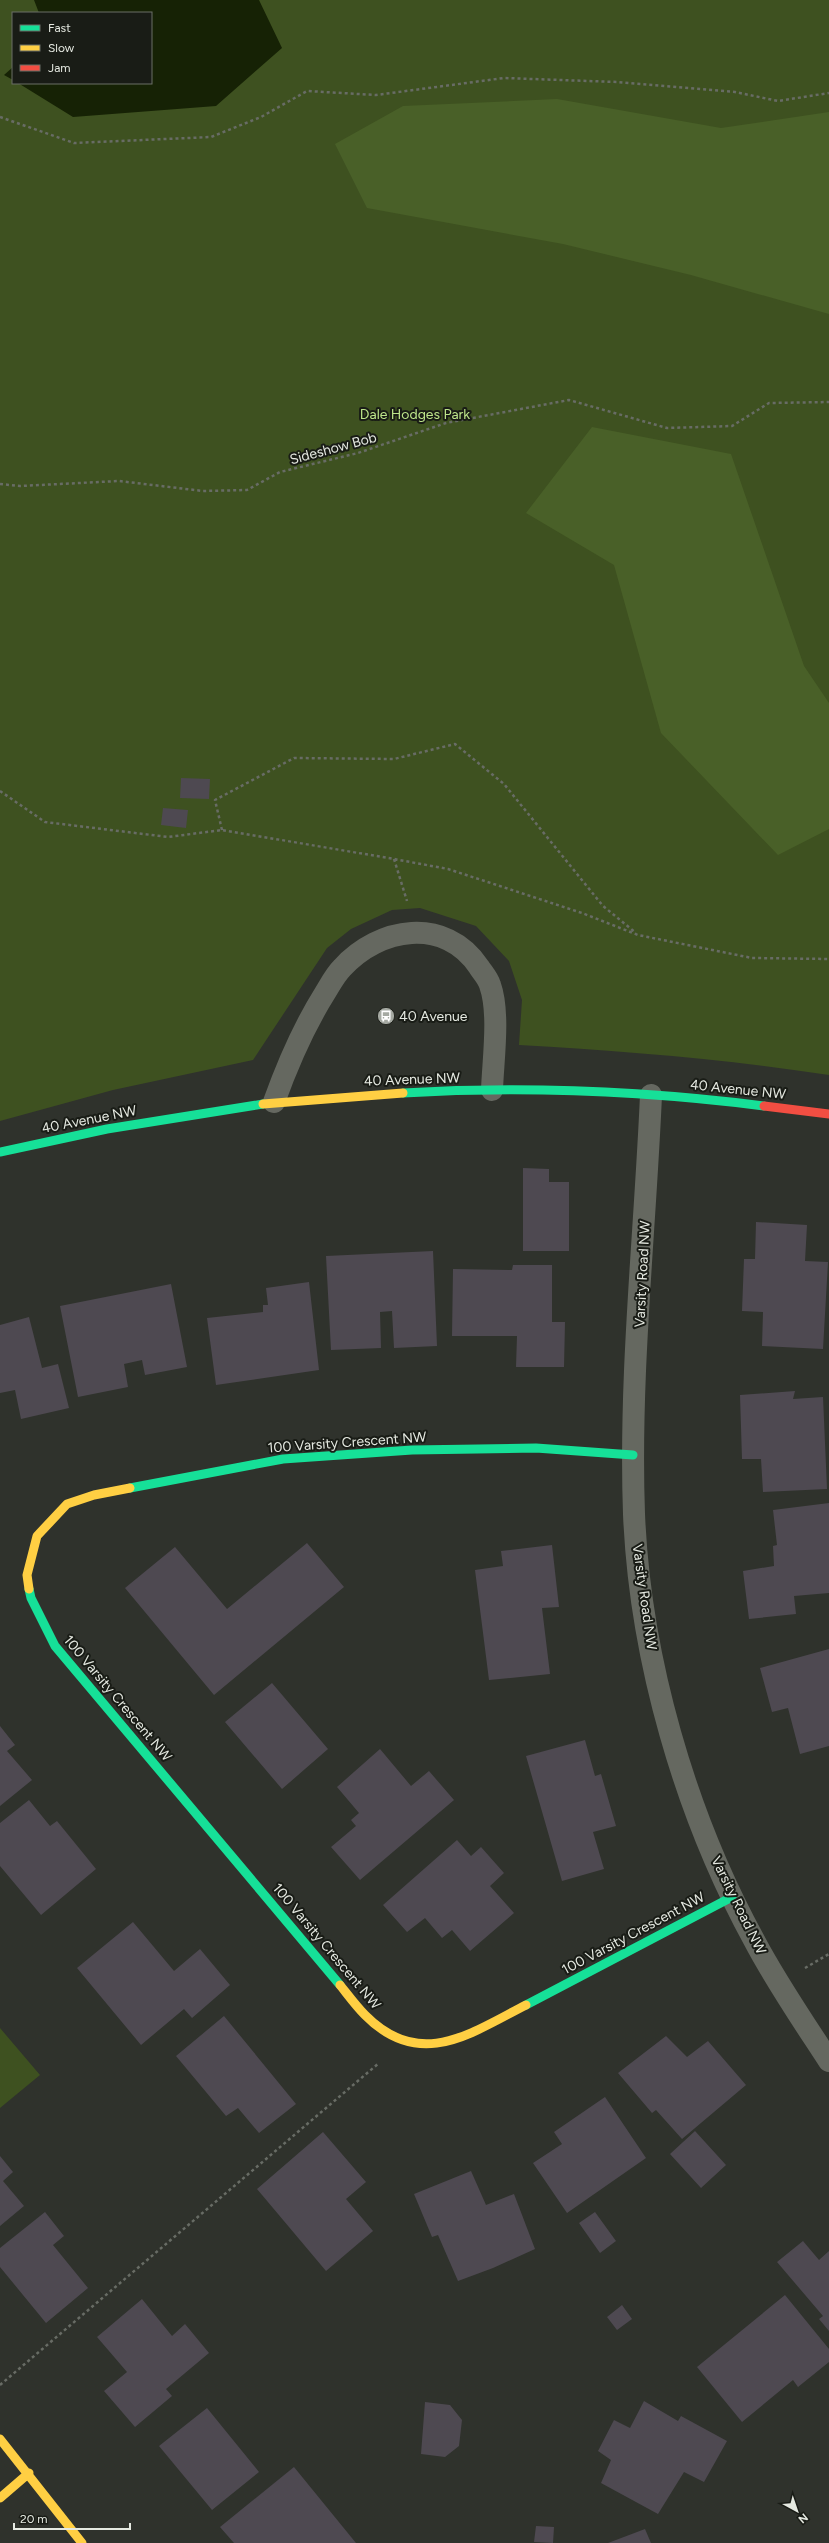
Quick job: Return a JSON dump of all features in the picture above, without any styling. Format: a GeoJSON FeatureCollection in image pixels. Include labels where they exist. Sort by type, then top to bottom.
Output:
{"type":"FeatureCollection","features":[{"type":"Feature","properties":{"kind":"street"},"geometry":{"type":"LineString","coordinates":[[274,1102],[292,1053],[314,1010],[341,968],[372,942],[416,932],[437,934],[458,943],[474,960],[490,984],[494,1010],[492,1090]]}},
{"type":"Feature","properties":{"kind":"street","name":"40 Avenue NW"},"geometry":{"type":"LineString","coordinates":[[0,1152],[58,1138],[160,1119],[274,1102],[388,1093],[492,1090],[650,1094],[751,1103],[829,1114]]}},
{"type":"Feature","properties":{"kind":"street","name":"Varsity Road NW"},"geometry":{"type":"LineString","coordinates":[[650,1094],[633,1455],[634,1517],[640,1579],[655,1667],[666,1717],[698,1816],[732,1897],[778,1984],[829,2060]]}},
{"type":"Feature","properties":{"kind":"street","name":"100 Varsity Crescent NW"},"geometry":{"type":"LineString","coordinates":[[633,1455],[536,1448],[412,1450],[283,1459],[94,1495],[67,1504],[37,1536],[27,1576],[30,1590],[42,1624],[55,1646],[366,2016],[386,2033],[406,2041],[445,2045],[460,2039],[732,1897]]}},
{"type":"Feature","properties":{"kind":"street"},"geometry":{"type":"LineString","coordinates":[[0,2438],[29,2473],[52,2506],[82,2543]]}},
{"type":"Feature","properties":{"kind":"street"},"geometry":{"type":"LineString","coordinates":[[0,2498],[29,2473]]}},
{"type":"Feature","properties":{"kind":"path"},"geometry":{"type":"LineString","coordinates":[[0,117],[74,143],[210,137],[260,117],[307,90],[376,95],[504,78],[617,82],[735,92],[778,101],[829,93]]}},
{"type":"Feature","properties":{"kind":"path","name":"Sideshow Bob"},"geometry":{"type":"LineString","coordinates":[[0,484],[118,481],[203,492],[247,490],[280,472],[358,453],[446,423],[569,400],[667,428],[732,426],[769,403],[829,402]]}},
{"type":"Feature","properties":{"kind":"path"},"geometry":{"type":"LineString","coordinates":[[222,830],[215,800],[294,758],[394,759],[455,744],[504,784],[603,906],[638,935]]}},
{"type":"Feature","properties":{"kind":"path"},"geometry":{"type":"LineString","coordinates":[[0,791],[46,822],[168,837],[222,830],[394,859],[448,869],[582,913],[638,935],[752,958],[829,959]]}},
{"type":"Feature","properties":{"kind":"path"},"geometry":{"type":"LineString","coordinates":[[394,859],[416,932]]}},
{"type":"Feature","properties":{"kind":"path"},"geometry":{"type":"LineString","coordinates":[[0,2386],[406,2041]]}},
{"type":"Feature","properties":{"kind":"green space","name":"Dale Hodges Park"},"geometry":{"type":"Polygon","coordinates":[[[0,0],[829,0],[829,1075],[752,1064],[674,1056],[519,1045],[522,1000],[509,961],[476,926],[420,908],[392,910],[351,929],[327,948],[253,1060],[113,1090],[0,1121],[0,0]]]}},
{"type":"Feature","properties":{"kind":"green space"},"geometry":{"type":"Polygon","coordinates":[[[557,99],[721,128],[829,112],[829,314],[691,275],[563,244],[367,208],[335,144],[403,106],[557,99]]]}},
{"type":"Feature","properties":{"kind":"green space"},"geometry":{"type":"Polygon","coordinates":[[[592,427],[731,454],[804,666],[829,703],[829,829],[778,855],[661,733],[614,565],[526,513],[592,427]]]}},
{"type":"Feature","properties":{"kind":"green space"},"geometry":{"type":"Polygon","coordinates":[[[0,2028],[40,2075],[0,2108],[0,2028]]]}},
{"type":"Feature","properties":{"kind":"shaded area"},"geometry":{"type":"Polygon","coordinates":[[[34,0],[259,0],[282,48],[216,106],[73,117],[20,84],[152,84],[152,12],[39,12],[34,0]]]}},
{"type":"Feature","properties":{"kind":"shaded area"},"geometry":{"type":"Polygon","coordinates":[[[12,68],[12,79],[4,75],[12,68]]]}},
{"type":"Feature","properties":{"kind":"building"},"geometry":{"type":"Polygon","coordinates":[[[181,778],[210,779],[209,799],[180,798],[181,778]]]}},
{"type":"Feature","properties":{"kind":"building"},"geometry":{"type":"Polygon","coordinates":[[[163,808],[188,810],[186,828],[161,825],[163,808]]]}},
{"type":"Feature","properties":{"kind":"building"},"geometry":{"type":"Polygon","coordinates":[[[523,1168],[549,1169],[549,1182],[569,1182],[569,1251],[523,1251],[523,1168]]]}},
{"type":"Feature","properties":{"kind":"building"},"geometry":{"type":"Polygon","coordinates":[[[756,1222],[807,1225],[805,1261],[828,1262],[823,1349],[762,1346],[763,1312],[742,1311],[744,1259],[755,1259],[756,1222]]]}},
{"type":"Feature","properties":{"kind":"building"},"geometry":{"type":"Polygon","coordinates":[[[433,1251],[437,1346],[394,1348],[392,1311],[380,1312],[381,1348],[331,1350],[326,1256],[433,1251]]]}},
{"type":"Feature","properties":{"kind":"building"},"geometry":{"type":"Polygon","coordinates":[[[513,1265],[552,1265],[552,1322],[565,1322],[564,1367],[516,1367],[517,1336],[452,1336],[453,1269],[512,1270],[513,1265]]]}},
{"type":"Feature","properties":{"kind":"building"},"geometry":{"type":"Polygon","coordinates":[[[309,1282],[319,1370],[216,1385],[207,1318],[263,1312],[263,1305],[268,1305],[266,1288],[309,1282]]]}},
{"type":"Feature","properties":{"kind":"building"},"geometry":{"type":"Polygon","coordinates":[[[171,1284],[187,1367],[145,1375],[142,1360],[124,1364],[128,1387],[78,1397],[60,1306],[171,1284]]]}},
{"type":"Feature","properties":{"kind":"building"},"geometry":{"type":"Polygon","coordinates":[[[29,1317],[42,1368],[58,1364],[69,1408],[21,1419],[15,1390],[0,1393],[0,1325],[29,1317]]]}},
{"type":"Feature","properties":{"kind":"building"},"geometry":{"type":"Polygon","coordinates":[[[795,1391],[793,1399],[823,1397],[827,1489],[763,1492],[761,1459],[742,1459],[740,1395],[795,1391]]]}},
{"type":"Feature","properties":{"kind":"building"},"geometry":{"type":"Polygon","coordinates":[[[829,1503],[829,1593],[794,1596],[796,1614],[749,1619],[743,1571],[774,1566],[773,1546],[777,1545],[773,1510],[829,1503]]]}},
{"type":"Feature","properties":{"kind":"building"},"geometry":{"type":"Polygon","coordinates":[[[307,1543],[344,1587],[214,1695],[125,1588],[175,1547],[227,1609],[307,1543]]]}},
{"type":"Feature","properties":{"kind":"building"},"geometry":{"type":"Polygon","coordinates":[[[552,1545],[559,1607],[542,1608],[550,1674],[489,1680],[475,1570],[503,1566],[501,1551],[552,1545]]]}},
{"type":"Feature","properties":{"kind":"building"},"geometry":{"type":"Polygon","coordinates":[[[829,1649],[829,1746],[800,1754],[788,1708],[772,1712],[760,1668],[829,1649]]]}},
{"type":"Feature","properties":{"kind":"building"},"geometry":{"type":"Polygon","coordinates":[[[272,1683],[328,1749],[282,1789],[225,1722],[272,1683]]]}},
{"type":"Feature","properties":{"kind":"building"},"geometry":{"type":"Polygon","coordinates":[[[0,1726],[15,1745],[7,1751],[32,1780],[0,1806],[0,1726]]]}},
{"type":"Feature","properties":{"kind":"building"},"geometry":{"type":"Polygon","coordinates":[[[585,1740],[595,1776],[601,1774],[616,1826],[593,1832],[604,1869],[562,1881],[526,1756],[585,1740]]]}},
{"type":"Feature","properties":{"kind":"building"},"geometry":{"type":"Polygon","coordinates":[[[380,1749],[411,1786],[429,1771],[454,1800],[360,1880],[331,1847],[356,1826],[351,1820],[359,1813],[337,1787],[380,1749]]]}},
{"type":"Feature","properties":{"kind":"building"},"geometry":{"type":"Polygon","coordinates":[[[29,1800],[50,1826],[57,1821],[96,1869],[41,1915],[0,1866],[0,1823],[29,1800]]]}},
{"type":"Feature","properties":{"kind":"building"},"geometry":{"type":"Polygon","coordinates":[[[457,1840],[471,1856],[481,1847],[504,1873],[490,1886],[514,1913],[470,1951],[452,1930],[442,1938],[425,1918],[407,1932],[383,1905],[457,1840]]]}},
{"type":"Feature","properties":{"kind":"building"},"geometry":{"type":"Polygon","coordinates":[[[133,1922],[174,1971],[200,1949],[230,1985],[192,2018],[184,2009],[141,2045],[77,1968],[133,1922]]]}},
{"type":"Feature","properties":{"kind":"building"},"geometry":{"type":"Polygon","coordinates":[[[224,2016],[296,2104],[259,2133],[238,2108],[226,2116],[176,2056],[224,2016]]]}},
{"type":"Feature","properties":{"kind":"building"},"geometry":{"type":"Polygon","coordinates":[[[666,2036],[687,2057],[708,2041],[746,2085],[682,2139],[656,2110],[652,2113],[618,2073],[666,2036]]]}},
{"type":"Feature","properties":{"kind":"building"},"geometry":{"type":"Polygon","coordinates":[[[605,2097],[646,2158],[567,2213],[533,2163],[562,2144],[554,2132],[605,2097]]]}},
{"type":"Feature","properties":{"kind":"building"},"geometry":{"type":"Polygon","coordinates":[[[695,2131],[726,2165],[701,2188],[670,2154],[695,2131]]]}},
{"type":"Feature","properties":{"kind":"building"},"geometry":{"type":"Polygon","coordinates":[[[323,2132],[366,2182],[346,2199],[373,2231],[326,2271],[257,2189],[323,2132]]]}},
{"type":"Feature","properties":{"kind":"building"},"geometry":{"type":"Polygon","coordinates":[[[0,2156],[13,2172],[3,2181],[24,2206],[0,2226],[0,2156]]]}},
{"type":"Feature","properties":{"kind":"building"},"geometry":{"type":"Polygon","coordinates":[[[471,2171],[486,2205],[514,2194],[535,2249],[493,2268],[458,2281],[438,2235],[432,2237],[414,2194],[471,2171]]]}},
{"type":"Feature","properties":{"kind":"building"},"geometry":{"type":"Polygon","coordinates":[[[45,2212],[64,2236],[53,2245],[88,2288],[46,2323],[0,2267],[0,2248],[45,2212]]]}},
{"type":"Feature","properties":{"kind":"building"},"geometry":{"type":"Polygon","coordinates":[[[595,2212],[616,2241],[600,2253],[579,2223],[595,2212]]]}},
{"type":"Feature","properties":{"kind":"building"},"geometry":{"type":"Polygon","coordinates":[[[803,2241],[819,2260],[829,2251],[829,2331],[819,2319],[823,2316],[777,2262],[803,2241]]]}},
{"type":"Feature","properties":{"kind":"building"},"geometry":{"type":"Polygon","coordinates":[[[785,2295],[829,2349],[829,2362],[798,2387],[793,2380],[742,2422],[697,2367],[785,2295]]]}},
{"type":"Feature","properties":{"kind":"building"},"geometry":{"type":"Polygon","coordinates":[[[142,2299],[172,2336],[185,2324],[209,2353],[166,2389],[172,2396],[135,2427],[104,2391],[127,2372],[97,2337],[142,2299]]]}},
{"type":"Feature","properties":{"kind":"building"},"geometry":{"type":"Polygon","coordinates":[[[622,2305],[632,2319],[617,2330],[607,2317],[622,2305]]]}},
{"type":"Feature","properties":{"kind":"building"},"geometry":{"type":"Polygon","coordinates":[[[644,2401],[678,2421],[681,2416],[727,2441],[704,2482],[684,2472],[658,2514],[601,2483],[611,2460],[598,2451],[614,2420],[630,2428],[644,2401]]]}},
{"type":"Feature","properties":{"kind":"building"},"geometry":{"type":"Polygon","coordinates":[[[425,2402],[450,2405],[462,2420],[459,2446],[445,2457],[421,2454],[425,2402]]]}},
{"type":"Feature","properties":{"kind":"building"},"geometry":{"type":"Polygon","coordinates":[[[207,2408],[259,2472],[212,2510],[159,2446],[207,2408]]]}},
{"type":"Feature","properties":{"kind":"building"},"geometry":{"type":"Polygon","coordinates":[[[294,2467],[356,2543],[234,2543],[220,2527],[294,2467]]]}},
{"type":"Feature","properties":{"kind":"building"},"geometry":{"type":"Polygon","coordinates":[[[536,2526],[554,2527],[553,2543],[534,2542],[536,2526]]]}},
{"type":"Feature","properties":{"kind":"building"},"geometry":{"type":"Polygon","coordinates":[[[645,2529],[651,2543],[608,2543],[645,2529]]]}},
{"type":"Feature","properties":{"kind":"traffic: fast"},"geometry":{"type":"LineString","coordinates":[[403,1093],[493,1090],[584,1091],[629,1093],[764,1106]]}},
{"type":"Feature","properties":{"kind":"traffic: fast"},"geometry":{"type":"LineString","coordinates":[[0,1152],[107,1129],[263,1104]]}},
{"type":"Feature","properties":{"kind":"traffic: fast"},"geometry":{"type":"LineString","coordinates":[[130,1488],[283,1459],[412,1450],[536,1448],[633,1455]]}},
{"type":"Feature","properties":{"kind":"traffic: fast"},"geometry":{"type":"LineString","coordinates":[[29,1589],[31,1598],[55,1646],[340,1985]]}},
{"type":"Feature","properties":{"kind":"traffic: fast"},"geometry":{"type":"LineString","coordinates":[[526,2005],[732,1897]]}},
{"type":"Feature","properties":{"kind":"traffic: slow"},"geometry":{"type":"LineString","coordinates":[[263,1104],[403,1093]]}},
{"type":"Feature","properties":{"kind":"traffic: slow"},"geometry":{"type":"LineString","coordinates":[[29,1589],[27,1575],[37,1536],[67,1504],[94,1495],[130,1488]]}},
{"type":"Feature","properties":{"kind":"traffic: slow"},"geometry":{"type":"LineString","coordinates":[[340,1985],[365,2015],[385,2032],[406,2041],[426,2044],[446,2042],[465,2035],[526,2005]]}},
{"type":"Feature","properties":{"kind":"traffic: slow"},"geometry":{"type":"LineString","coordinates":[[0,2439],[82,2543]]}},
{"type":"Feature","properties":{"kind":"traffic: slow"},"geometry":{"type":"LineString","coordinates":[[0,2498],[29,2473]]}},
{"type":"Feature","properties":{"kind":"traffic: jam"},"geometry":{"type":"LineString","coordinates":[[764,1106],[829,1114]]}},
{"type":"Feature","properties":{"kind":"place","name":"40 Avenue"},"geometry":{"type":"Point","coordinates":[386,1016]}}]}
